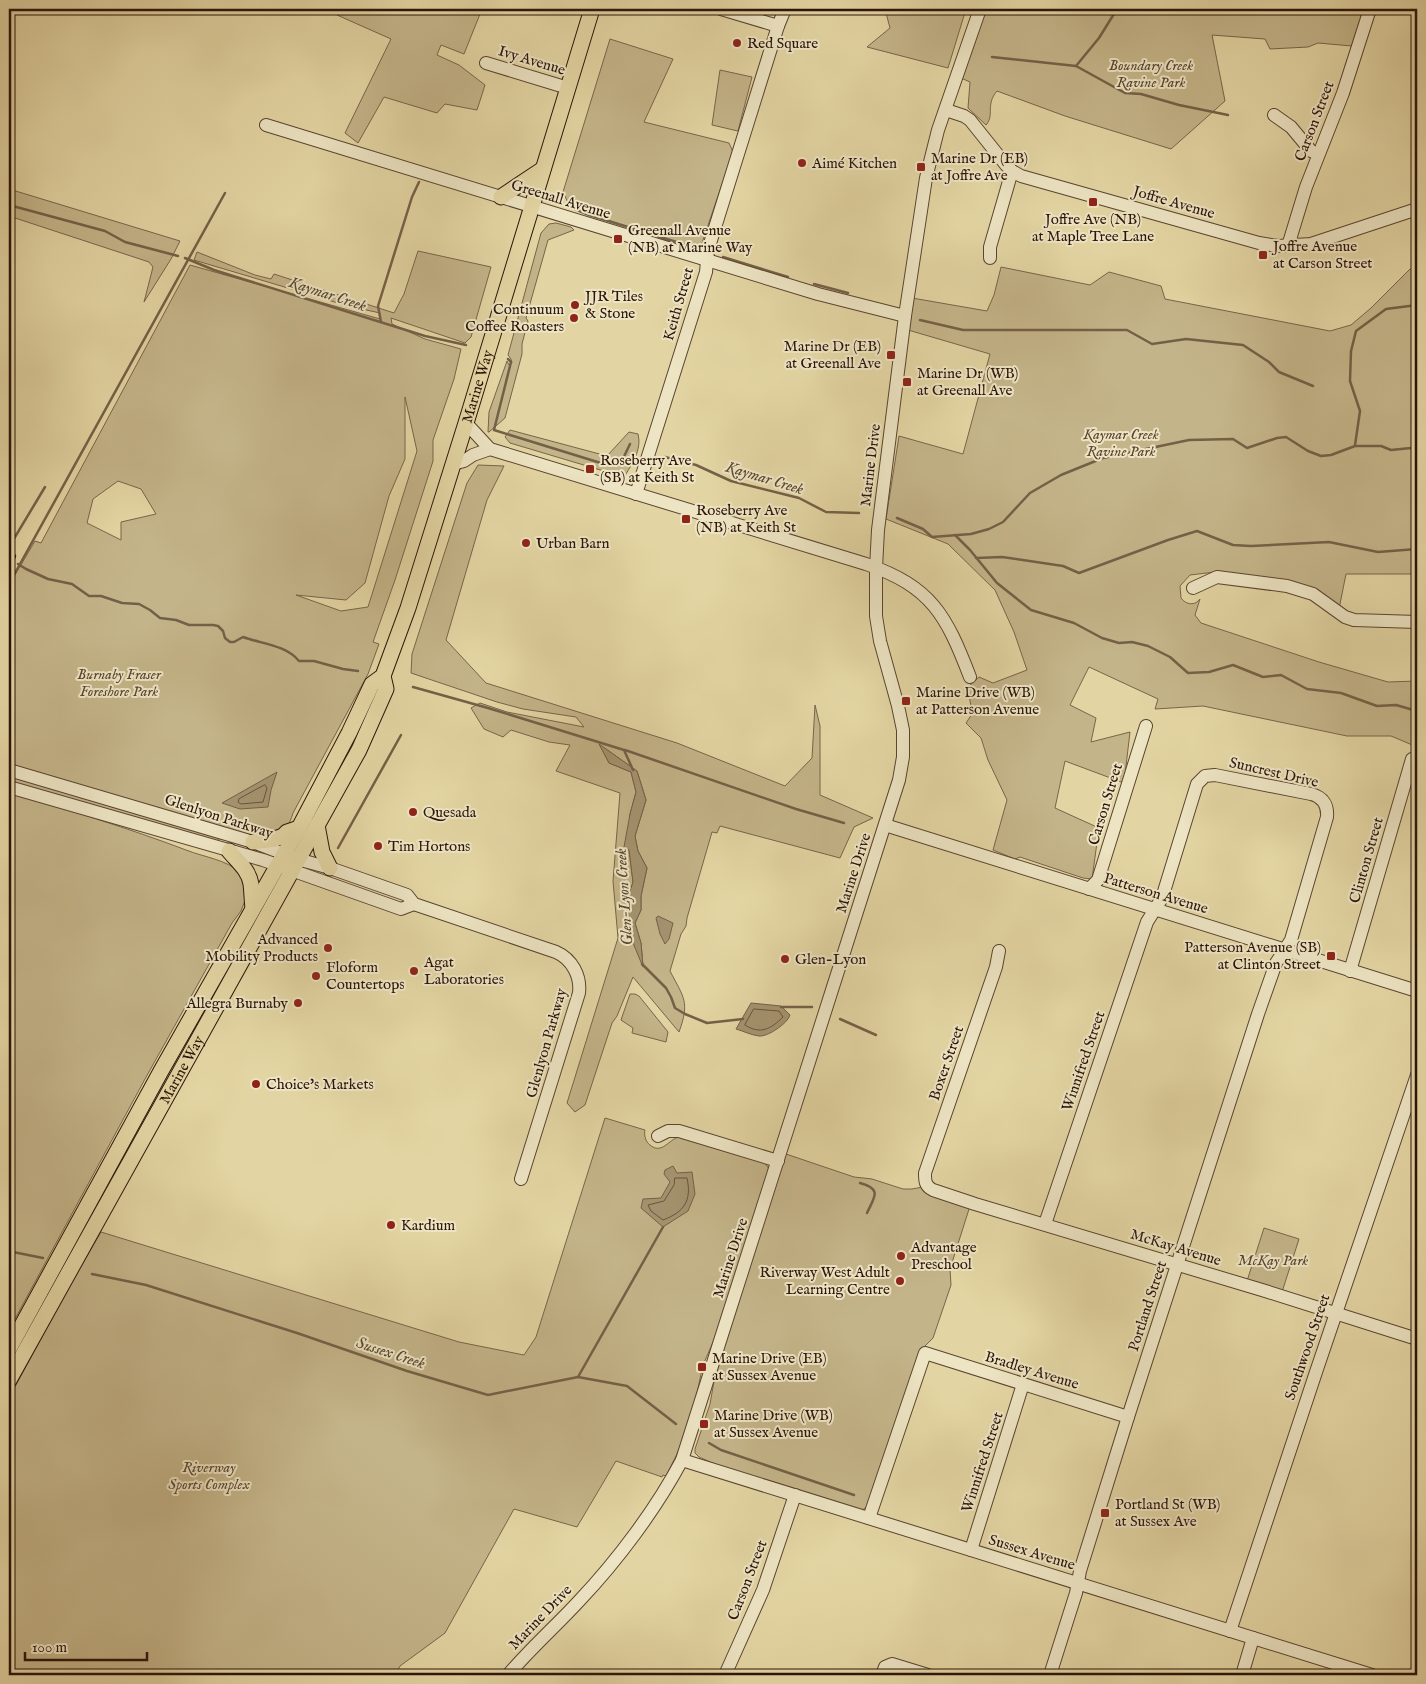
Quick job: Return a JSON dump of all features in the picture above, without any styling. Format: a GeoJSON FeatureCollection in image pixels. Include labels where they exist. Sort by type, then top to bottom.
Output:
{"type":"FeatureCollection","features":[{"type":"Feature","properties":{"kind":"main road","name":"Marine Way"},"geometry":{"type":"LineString","coordinates":[[9,1349],[161,1071],[253,908],[317,825],[370,726],[386,689],[384,676],[408,608],[466,423],[528,206],[543,170],[592,9]]}},
{"type":"Feature","properties":{"kind":"main road"},"geometry":{"type":"LineString","coordinates":[[501,198],[543,170]]}},
{"type":"Feature","properties":{"kind":"main road","name":"Marine Way"},"geometry":{"type":"LineString","coordinates":[[9,1380],[287,862],[299,828],[349,733],[372,684],[384,676]]}},
{"type":"Feature","properties":{"kind":"main road"},"geometry":{"type":"LineString","coordinates":[[317,825],[322,852],[330,868]]}},
{"type":"Feature","properties":{"kind":"main road"},"geometry":{"type":"LineString","coordinates":[[253,842],[276,839],[287,832],[299,828]]}},
{"type":"Feature","properties":{"kind":"main road"},"geometry":{"type":"LineString","coordinates":[[229,851],[248,874],[253,908]]}},
{"type":"Feature","properties":{"kind":"street"},"geometry":{"type":"LineString","coordinates":[[721,9],[778,26]]}},
{"type":"Feature","properties":{"kind":"street","name":"Keith Street"},"geometry":{"type":"LineString","coordinates":[[636,494],[703,281],[708,250],[785,9]]}},
{"type":"Feature","properties":{"kind":"street","name":"Marine Drive"},"geometry":{"type":"LineString","coordinates":[[508,1675],[604,1573],[649,1512],[682,1460],[899,780],[904,738],[898,706],[880,641],[875,601],[881,503],[905,316],[926,178],[932,152],[980,9]]}},
{"type":"Feature","properties":{"kind":"street","name":"Carson Street"},"geometry":{"type":"LineString","coordinates":[[1288,246],[1306,187],[1343,93],[1370,9]]}},
{"type":"Feature","properties":{"kind":"street","name":"Ivy Avenue"},"geometry":{"type":"LineString","coordinates":[[486,63],[568,88]]}},
{"type":"Feature","properties":{"kind":"street","name":"Joffre Avenue"},"geometry":{"type":"LineString","coordinates":[[946,110],[970,120],[1012,171],[1032,180],[1259,243],[1288,246],[1311,244],[1417,209]]}},
{"type":"Feature","properties":{"kind":"street"},"geometry":{"type":"LineString","coordinates":[[1274,115],[1291,127],[1310,150],[1318,154]]}},
{"type":"Feature","properties":{"kind":"street","name":"Greenall Avenue"},"geometry":{"type":"LineString","coordinates":[[266,125],[818,294],[905,316]]}},
{"type":"Feature","properties":{"kind":"street"},"geometry":{"type":"LineString","coordinates":[[990,258],[990,247],[1012,171]]}},
{"type":"Feature","properties":{"kind":"street"},"geometry":{"type":"LineString","coordinates":[[466,423],[490,449],[876,568],[896,577],[913,587],[936,608],[954,638],[970,677]]}},
{"type":"Feature","properties":{"kind":"street"},"geometry":{"type":"LineString","coordinates":[[453,464],[464,462],[473,455],[490,449]]}},
{"type":"Feature","properties":{"kind":"street"},"geometry":{"type":"LineString","coordinates":[[1192,588],[1217,577],[1287,586],[1312,594],[1349,619],[1417,622]]}},
{"type":"Feature","properties":{"kind":"street","name":"Carson Street"},"geometry":{"type":"LineString","coordinates":[[1090,890],[1098,880],[1146,726]]}},
{"type":"Feature","properties":{"kind":"street","name":"Clinton Street"},"geometry":{"type":"LineString","coordinates":[[1350,971],[1412,759]]}},
{"type":"Feature","properties":{"kind":"street","name":"Glenlyon Parkway"},"geometry":{"type":"LineString","coordinates":[[9,770],[253,842],[287,862],[402,909],[414,904]]}},
{"type":"Feature","properties":{"kind":"street","name":"Suncrest Drive"},"geometry":{"type":"LineString","coordinates":[[1154,910],[1162,898],[1195,788],[1203,777],[1215,775],[1312,794],[1321,798],[1324,802],[1327,817],[1291,940],[1284,950]]}},
{"type":"Feature","properties":{"kind":"street","name":"Glenlyon Parkway"},"geometry":{"type":"LineString","coordinates":[[9,787],[263,860],[330,868],[407,895],[414,904],[556,952],[565,957],[576,973],[579,994],[522,1179]]}},
{"type":"Feature","properties":{"kind":"street","name":"Patterson Avenue"},"geometry":{"type":"LineString","coordinates":[[885,825],[1417,992]]}},
{"type":"Feature","properties":{"kind":"street","name":"Winnifred Street"},"geometry":{"type":"LineString","coordinates":[[1045,1224],[1147,922],[1154,910]]}},
{"type":"Feature","properties":{"kind":"street","name":"Portland Street"},"geometry":{"type":"LineString","coordinates":[[1050,1675],[1128,1417],[1258,1014],[1276,963],[1284,950]]}},
{"type":"Feature","properties":{"kind":"street","name":"Boxer Street"},"geometry":{"type":"LineString","coordinates":[[927,1185],[926,1173],[996,967],[999,951]]}},
{"type":"Feature","properties":{"kind":"street","name":"Southwood Street"},"geometry":{"type":"LineString","coordinates":[[1230,1631],[1417,1075]]}},
{"type":"Feature","properties":{"kind":"street"},"geometry":{"type":"LineString","coordinates":[[658,1136],[668,1131],[679,1131],[778,1161]]}},
{"type":"Feature","properties":{"kind":"street","name":"McKay Avenue"},"geometry":{"type":"LineString","coordinates":[[927,1185],[933,1190],[1417,1339]]}},
{"type":"Feature","properties":{"kind":"street","name":"Bradley Avenue"},"geometry":{"type":"LineString","coordinates":[[868,1518],[925,1353],[1128,1417]]}},
{"type":"Feature","properties":{"kind":"street","name":"Winnifred Street"},"geometry":{"type":"LineString","coordinates":[[971,1550],[1023,1384]]}},
{"type":"Feature","properties":{"kind":"street","name":"Sussex Avenue"},"geometry":{"type":"LineString","coordinates":[[682,1460],[1372,1675]]}},
{"type":"Feature","properties":{"kind":"street","name":"Carson Street"},"geometry":{"type":"LineString","coordinates":[[725,1675],[763,1590],[795,1495]]}},
{"type":"Feature","properties":{"kind":"street"},"geometry":{"type":"LineString","coordinates":[[1242,1675],[1253,1638]]}},
{"type":"Feature","properties":{"kind":"street"},"geometry":{"type":"LineString","coordinates":[[884,1670],[892,1664],[928,1675]]}},
{"type":"Feature","properties":{"kind":"green space"},"geometry":{"type":"Polygon","coordinates":[[[340,9],[482,9],[464,54],[441,45],[437,55],[459,65],[485,85],[477,110],[445,104],[437,113],[384,97],[358,143],[345,133],[391,39],[337,15],[340,9]]]}},
{"type":"Feature","properties":{"kind":"green space"},"geometry":{"type":"Polygon","coordinates":[[[885,9],[966,9],[948,68],[867,47],[890,28],[885,9]]]}},
{"type":"Feature","properties":{"kind":"green space","name":"Boundary Creek Ravine Park"},"geometry":{"type":"Polygon","coordinates":[[[984,9],[1362,9],[1363,11],[1352,46],[1318,43],[1308,47],[1270,49],[1265,39],[1212,35],[1225,101],[1171,149],[1065,116],[997,91],[991,101],[990,117],[986,125],[968,108],[970,82],[961,78],[984,9]]]}},
{"type":"Feature","properties":{"kind":"green space"},"geometry":{"type":"Polygon","coordinates":[[[610,39],[673,59],[644,122],[729,143],[733,152],[702,243],[695,250],[570,207],[563,192],[610,39]]]}},
{"type":"Feature","properties":{"kind":"green space"},"geometry":{"type":"Polygon","coordinates":[[[720,70],[752,77],[738,131],[712,125],[720,70]]]}},
{"type":"Feature","properties":{"kind":"green space"},"geometry":{"type":"Polygon","coordinates":[[[9,189],[180,241],[144,302],[153,267],[149,262],[9,216],[9,189]]]}},
{"type":"Feature","properties":{"kind":"green space"},"geometry":{"type":"Polygon","coordinates":[[[556,223],[571,227],[574,230],[548,240],[526,318],[528,321],[522,344],[522,354],[505,418],[488,432],[489,412],[507,361],[509,365],[512,363],[508,355],[541,233],[549,224],[556,223]]]}},
{"type":"Feature","properties":{"kind":"green space","name":"Burnaby Fraser Foreshore Park"},"geometry":{"type":"Polygon","coordinates":[[[418,251],[491,267],[471,337],[465,343],[391,318],[392,324],[425,339],[461,349],[454,379],[433,440],[433,461],[373,642],[379,644],[368,674],[286,827],[277,833],[250,835],[9,766],[9,585],[35,541],[41,543],[190,265],[380,319],[380,313],[348,306],[194,260],[197,252],[255,275],[271,279],[274,274],[394,313],[404,294],[418,251]],[[405,397],[405,459],[389,496],[365,583],[346,600],[296,595],[341,611],[368,607],[417,451],[405,397]],[[118,481],[93,499],[87,523],[121,540],[121,522],[156,514],[141,489],[118,481]]]}},
{"type":"Feature","properties":{"kind":"green space","name":"Kaymar Creek Ravine Park"},"geometry":{"type":"Polygon","coordinates":[[[1001,267],[1090,285],[1109,272],[1161,286],[1165,299],[1330,331],[1351,325],[1410,269],[1417,271],[1417,574],[1346,574],[1339,609],[1315,591],[1215,572],[1190,575],[1180,586],[1181,598],[1185,602],[1193,604],[1200,599],[1195,615],[1201,623],[1319,662],[1388,682],[1417,681],[1417,747],[1391,736],[1347,736],[1203,706],[1155,709],[1158,699],[1089,667],[1070,705],[1096,718],[1091,742],[1130,732],[1124,783],[1065,761],[1055,808],[1099,828],[1092,879],[1083,878],[1020,857],[1015,859],[993,850],[1007,800],[988,760],[981,738],[966,723],[972,714],[968,687],[979,677],[993,683],[1027,670],[1014,632],[995,590],[948,544],[886,519],[899,436],[963,454],[990,354],[908,330],[912,298],[987,311],[994,295],[1001,267]]]}},
{"type":"Feature","properties":{"kind":"green space"},"geometry":{"type":"Polygon","coordinates":[[[510,430],[607,456],[629,432],[638,434],[639,446],[636,457],[624,477],[510,443],[505,437],[510,430]]]}},
{"type":"Feature","properties":{"kind":"green space"},"geometry":{"type":"Polygon","coordinates":[[[478,465],[504,466],[487,500],[446,640],[486,683],[677,743],[785,786],[812,758],[815,705],[820,726],[820,795],[873,818],[854,827],[840,858],[720,826],[717,833],[712,832],[686,926],[681,934],[670,971],[684,1000],[684,1014],[679,1032],[633,977],[617,1016],[612,1023],[585,1105],[575,1112],[567,1103],[618,938],[613,881],[620,793],[556,771],[570,745],[549,742],[511,730],[503,737],[484,729],[471,708],[480,703],[507,712],[584,727],[576,717],[523,709],[411,673],[412,654],[467,483],[478,465]],[[600,745],[609,763],[631,772],[636,792],[630,814],[629,850],[633,882],[627,900],[643,965],[641,943],[635,923],[641,910],[641,896],[647,868],[638,851],[635,836],[646,800],[637,771],[600,745]]]}},
{"type":"Feature","properties":{"kind":"green space"},"geometry":{"type":"Polygon","coordinates":[[[9,775],[220,836],[218,842],[9,782],[9,775]]]}},
{"type":"Feature","properties":{"kind":"green space"},"geometry":{"type":"Polygon","coordinates":[[[9,792],[76,812],[229,865],[242,873],[246,898],[241,911],[232,923],[145,1079],[9,1330],[9,792]]]}},
{"type":"Feature","properties":{"kind":"green space"},"geometry":{"type":"Polygon","coordinates":[[[630,994],[639,996],[668,1032],[666,1042],[632,1033],[633,1028],[621,1020],[630,994]]]}},
{"type":"Feature","properties":{"kind":"green space","name":"Riverway Sports Complex"},"geometry":{"type":"Polygon","coordinates":[[[605,1118],[645,1130],[646,1140],[654,1148],[662,1147],[679,1137],[765,1163],[769,1169],[721,1324],[703,1365],[695,1402],[681,1446],[666,1476],[663,1475],[662,1477],[616,1461],[577,1527],[514,1509],[445,1633],[400,1666],[395,1675],[9,1675],[9,1398],[101,1232],[459,1342],[524,1355],[536,1337],[605,1118]]]}},
{"type":"Feature","properties":{"kind":"green space"},"geometry":{"type":"Polygon","coordinates":[[[786,1154],[854,1177],[872,1179],[903,1189],[923,1187],[970,1206],[950,1269],[951,1285],[933,1338],[921,1350],[867,1506],[861,1510],[733,1472],[699,1457],[695,1453],[710,1404],[716,1370],[786,1154]]]}},
{"type":"Feature","properties":{"kind":"green space","name":"McKay Park"},"geometry":{"type":"Polygon","coordinates":[[[1264,1228],[1299,1239],[1282,1292],[1247,1281],[1264,1228]]]}},
{"type":"Feature","properties":{"kind":"water"},"geometry":{"type":"Polygon","coordinates":[[[599,744],[637,771],[646,800],[635,836],[638,851],[647,868],[641,896],[641,910],[635,923],[641,943],[643,967],[631,938],[627,900],[633,882],[629,850],[624,847],[636,792],[631,772],[609,763],[599,744]]]}},
{"type":"Feature","properties":{"kind":"water"},"geometry":{"type":"Polygon","coordinates":[[[277,772],[268,807],[240,809],[222,803],[277,772]]]}},
{"type":"Feature","properties":{"kind":"water"},"geometry":{"type":"Polygon","coordinates":[[[658,916],[673,923],[669,939],[665,944],[656,918],[658,916]]]}},
{"type":"Feature","properties":{"kind":"water"},"geometry":{"type":"Polygon","coordinates":[[[751,1003],[781,1006],[790,1015],[782,1025],[763,1036],[753,1035],[736,1029],[751,1003]]]}},
{"type":"Feature","properties":{"kind":"water"},"geometry":{"type":"Polygon","coordinates":[[[673,1166],[677,1173],[692,1172],[695,1194],[688,1211],[663,1227],[641,1208],[643,1199],[661,1198],[670,1182],[664,1174],[665,1170],[673,1166]]]}},
{"type":"Feature","properties":{"kind":"waterway"},"geometry":{"type":"LineString","coordinates":[[1076,66],[1099,38],[1117,9]]}},
{"type":"Feature","properties":{"kind":"waterway"},"geometry":{"type":"LineString","coordinates":[[1290,9],[1296,14]]}},
{"type":"Feature","properties":{"kind":"waterway"},"geometry":{"type":"LineString","coordinates":[[992,57],[1076,66],[1125,93],[1141,94],[1179,105],[1228,115]]}},
{"type":"Feature","properties":{"kind":"waterway"},"geometry":{"type":"LineString","coordinates":[[381,322],[378,306],[412,197],[419,182]]}},
{"type":"Feature","properties":{"kind":"waterway"},"geometry":{"type":"LineString","coordinates":[[9,584],[225,193]]}},
{"type":"Feature","properties":{"kind":"waterway"},"geometry":{"type":"LineString","coordinates":[[558,202],[589,215],[696,248]]}},
{"type":"Feature","properties":{"kind":"waterway","name":"Kaymar Creek"},"geometry":{"type":"LineString","coordinates":[[9,205],[105,231],[125,242],[178,256]]}},
{"type":"Feature","properties":{"kind":"waterway"},"geometry":{"type":"LineString","coordinates":[[723,257],[788,277]]}},
{"type":"Feature","properties":{"kind":"waterway","name":"Kaymar Creek"},"geometry":{"type":"LineString","coordinates":[[185,258],[214,270],[425,336],[466,345]]}},
{"type":"Feature","properties":{"kind":"waterway"},"geometry":{"type":"LineString","coordinates":[[814,284],[848,293]]}},
{"type":"Feature","properties":{"kind":"waterway"},"geometry":{"type":"LineString","coordinates":[[1355,445],[1360,411],[1350,381],[1351,351],[1356,331],[1386,309],[1417,305]]}},
{"type":"Feature","properties":{"kind":"waterway"},"geometry":{"type":"LineString","coordinates":[[920,320],[963,330],[1127,330],[1152,344],[1186,339],[1243,345],[1269,362],[1279,372],[1313,386]]}},
{"type":"Feature","properties":{"kind":"waterway","name":"Kaymar Creek"},"geometry":{"type":"LineString","coordinates":[[508,359],[511,362],[494,430],[604,464],[620,465],[630,444]]}},
{"type":"Feature","properties":{"kind":"waterway","name":"Kaymar Creek"},"geometry":{"type":"LineString","coordinates":[[897,518],[923,529],[932,537],[971,534],[989,529],[1003,522],[1030,493],[1061,475],[1103,458],[1189,440],[1233,439],[1247,448],[1286,437],[1308,451],[1321,456],[1331,455],[1355,446],[1381,446],[1391,450],[1411,448],[1417,451]]}},
{"type":"Feature","properties":{"kind":"waterway","name":"Kaymar Creek"},"geometry":{"type":"LineString","coordinates":[[665,457],[696,465],[731,481],[799,498],[826,512],[859,513]]}},
{"type":"Feature","properties":{"kind":"waterway"},"geometry":{"type":"LineString","coordinates":[[9,547],[45,487]]}},
{"type":"Feature","properties":{"kind":"waterway"},"geometry":{"type":"LineString","coordinates":[[976,558],[1002,557],[1063,566],[1079,573],[1197,531],[1233,545],[1251,546],[1329,542],[1378,552],[1417,549]]}},
{"type":"Feature","properties":{"kind":"waterway"},"geometry":{"type":"LineString","coordinates":[[955,535],[997,583],[1031,610],[1074,623],[1102,638],[1119,643],[1132,642],[1148,646],[1170,657],[1188,673],[1209,672],[1233,665],[1263,677],[1281,675],[1307,689],[1341,693],[1377,706],[1396,705],[1417,711]]}},
{"type":"Feature","properties":{"kind":"waterway","name":"Glen-Lyon Creek"},"geometry":{"type":"LineString","coordinates":[[18,564],[48,579],[72,584],[89,596],[101,596],[122,603],[139,604],[160,618],[176,620],[189,625],[218,626],[223,631],[225,638],[230,642],[243,637],[281,648],[299,661],[314,661],[358,671]]}},
{"type":"Feature","properties":{"kind":"waterway","name":"Glen-Lyon Creek"},"geometry":{"type":"LineString","coordinates":[[413,687],[624,750],[633,770]]}},
{"type":"Feature","properties":{"kind":"waterway"},"geometry":{"type":"LineString","coordinates":[[338,848],[401,735]]}},
{"type":"Feature","properties":{"kind":"waterway","name":"Glen-Lyon Creek"},"geometry":{"type":"LineString","coordinates":[[625,750],[796,809],[844,823]]}},
{"type":"Feature","properties":{"kind":"waterway","name":"Glen-Lyon Creek"},"geometry":{"type":"LineString","coordinates":[[642,964],[666,988],[675,1008],[685,1014],[707,1023],[743,1019]]}},
{"type":"Feature","properties":{"kind":"waterway","name":"Glen-Lyon Creek"},"geometry":{"type":"LineString","coordinates":[[781,1007],[812,1007]]}},
{"type":"Feature","properties":{"kind":"waterway","name":"Glen-Lyon Creek"},"geometry":{"type":"LineString","coordinates":[[840,1019],[876,1035]]}},
{"type":"Feature","properties":{"kind":"waterway"},"geometry":{"type":"LineString","coordinates":[[860,1183],[867,1185],[875,1194],[867,1213]]}},
{"type":"Feature","properties":{"kind":"waterway"},"geometry":{"type":"LineString","coordinates":[[578,1377],[663,1227]]}},
{"type":"Feature","properties":{"kind":"waterway","name":"Sussex Creek"},"geometry":{"type":"LineString","coordinates":[[9,1257],[13,1252],[43,1258]]}},
{"type":"Feature","properties":{"kind":"waterway","name":"Sussex Creek"},"geometry":{"type":"LineString","coordinates":[[92,1274],[146,1285],[297,1333],[407,1371],[488,1395],[578,1377],[627,1386],[676,1424]]}},
{"type":"Feature","properties":{"kind":"waterway"},"geometry":{"type":"LineString","coordinates":[[709,1443],[721,1450],[854,1495]]}},
{"type":"Feature","properties":{"kind":"railway"},"geometry":{"type":"LineString","coordinates":[[9,567],[14,556]]}},
{"type":"Feature","properties":{"kind":"place","name":"Red Square"},"geometry":{"type":"Point","coordinates":[737,43]}},
{"type":"Feature","properties":{"kind":"place","name":"Aimé Kitchen"},"geometry":{"type":"Point","coordinates":[802,163]}},
{"type":"Feature","properties":{"kind":"place","name":"Marine Dr (EB) at Joffre Ave"},"geometry":{"type":"Point","coordinates":[921,167]}},
{"type":"Feature","properties":{"kind":"place","name":"Joffre Ave (NB) at Maple Tree Lane"},"geometry":{"type":"Point","coordinates":[1093,202]}},
{"type":"Feature","properties":{"kind":"place","name":"Greenall Avenue (NB) at Marine Way"},"geometry":{"type":"Point","coordinates":[618,239]}},
{"type":"Feature","properties":{"kind":"place","name":"Joffre Avenue at Carson Street"},"geometry":{"type":"Point","coordinates":[1263,255]}},
{"type":"Feature","properties":{"kind":"place","name":"JJR Tiles & Stone"},"geometry":{"type":"Point","coordinates":[575,305]}},
{"type":"Feature","properties":{"kind":"place","name":"Continuum Coffee Roasters"},"geometry":{"type":"Point","coordinates":[574,318]}},
{"type":"Feature","properties":{"kind":"place","name":"Marine Dr (EB) at Greenall Ave"},"geometry":{"type":"Point","coordinates":[891,355]}},
{"type":"Feature","properties":{"kind":"place","name":"Marine Dr (WB) at Greenall Ave"},"geometry":{"type":"Point","coordinates":[907,382]}},
{"type":"Feature","properties":{"kind":"place","name":"Roseberry Ave (SB) at Keith St"},"geometry":{"type":"Point","coordinates":[590,469]}},
{"type":"Feature","properties":{"kind":"place","name":"Roseberry Ave (NB) at Keith St"},"geometry":{"type":"Point","coordinates":[686,519]}},
{"type":"Feature","properties":{"kind":"place","name":"Urban Barn"},"geometry":{"type":"Point","coordinates":[526,543]}},
{"type":"Feature","properties":{"kind":"place","name":"Marine Drive (WB) at Patterson Avenue"},"geometry":{"type":"Point","coordinates":[906,701]}},
{"type":"Feature","properties":{"kind":"place","name":"Quesada"},"geometry":{"type":"Point","coordinates":[413,812]}},
{"type":"Feature","properties":{"kind":"place","name":"Tim Hortons"},"geometry":{"type":"Point","coordinates":[378,846]}},
{"type":"Feature","properties":{"kind":"place","name":"Advanced Mobility Products"},"geometry":{"type":"Point","coordinates":[328,948]}},
{"type":"Feature","properties":{"kind":"place","name":"Patterson Avenue (SB) at Clinton Street"},"geometry":{"type":"Point","coordinates":[1331,956]}},
{"type":"Feature","properties":{"kind":"place","name":"Glen-Lyon"},"geometry":{"type":"Point","coordinates":[785,959]}},
{"type":"Feature","properties":{"kind":"place","name":"Agat Laboratories"},"geometry":{"type":"Point","coordinates":[414,971]}},
{"type":"Feature","properties":{"kind":"place","name":"Floform Countertops"},"geometry":{"type":"Point","coordinates":[316,976]}},
{"type":"Feature","properties":{"kind":"place","name":"Allegra Burnaby"},"geometry":{"type":"Point","coordinates":[298,1003]}},
{"type":"Feature","properties":{"kind":"place","name":"Choice's Markets"},"geometry":{"type":"Point","coordinates":[256,1084]}},
{"type":"Feature","properties":{"kind":"place","name":"Kardium"},"geometry":{"type":"Point","coordinates":[391,1225]}},
{"type":"Feature","properties":{"kind":"place","name":"Advantage Preschool"},"geometry":{"type":"Point","coordinates":[901,1256]}},
{"type":"Feature","properties":{"kind":"place","name":"Riverway West Adult Learning Centre"},"geometry":{"type":"Point","coordinates":[900,1281]}},
{"type":"Feature","properties":{"kind":"place","name":"Marine Drive (EB) at Sussex Avenue"},"geometry":{"type":"Point","coordinates":[702,1367]}},
{"type":"Feature","properties":{"kind":"place","name":"Marine Drive (WB) at Sussex Avenue"},"geometry":{"type":"Point","coordinates":[704,1424]}},
{"type":"Feature","properties":{"kind":"place","name":"Portland St (WB) at Sussex Ave"},"geometry":{"type":"Point","coordinates":[1105,1513]}}]}
